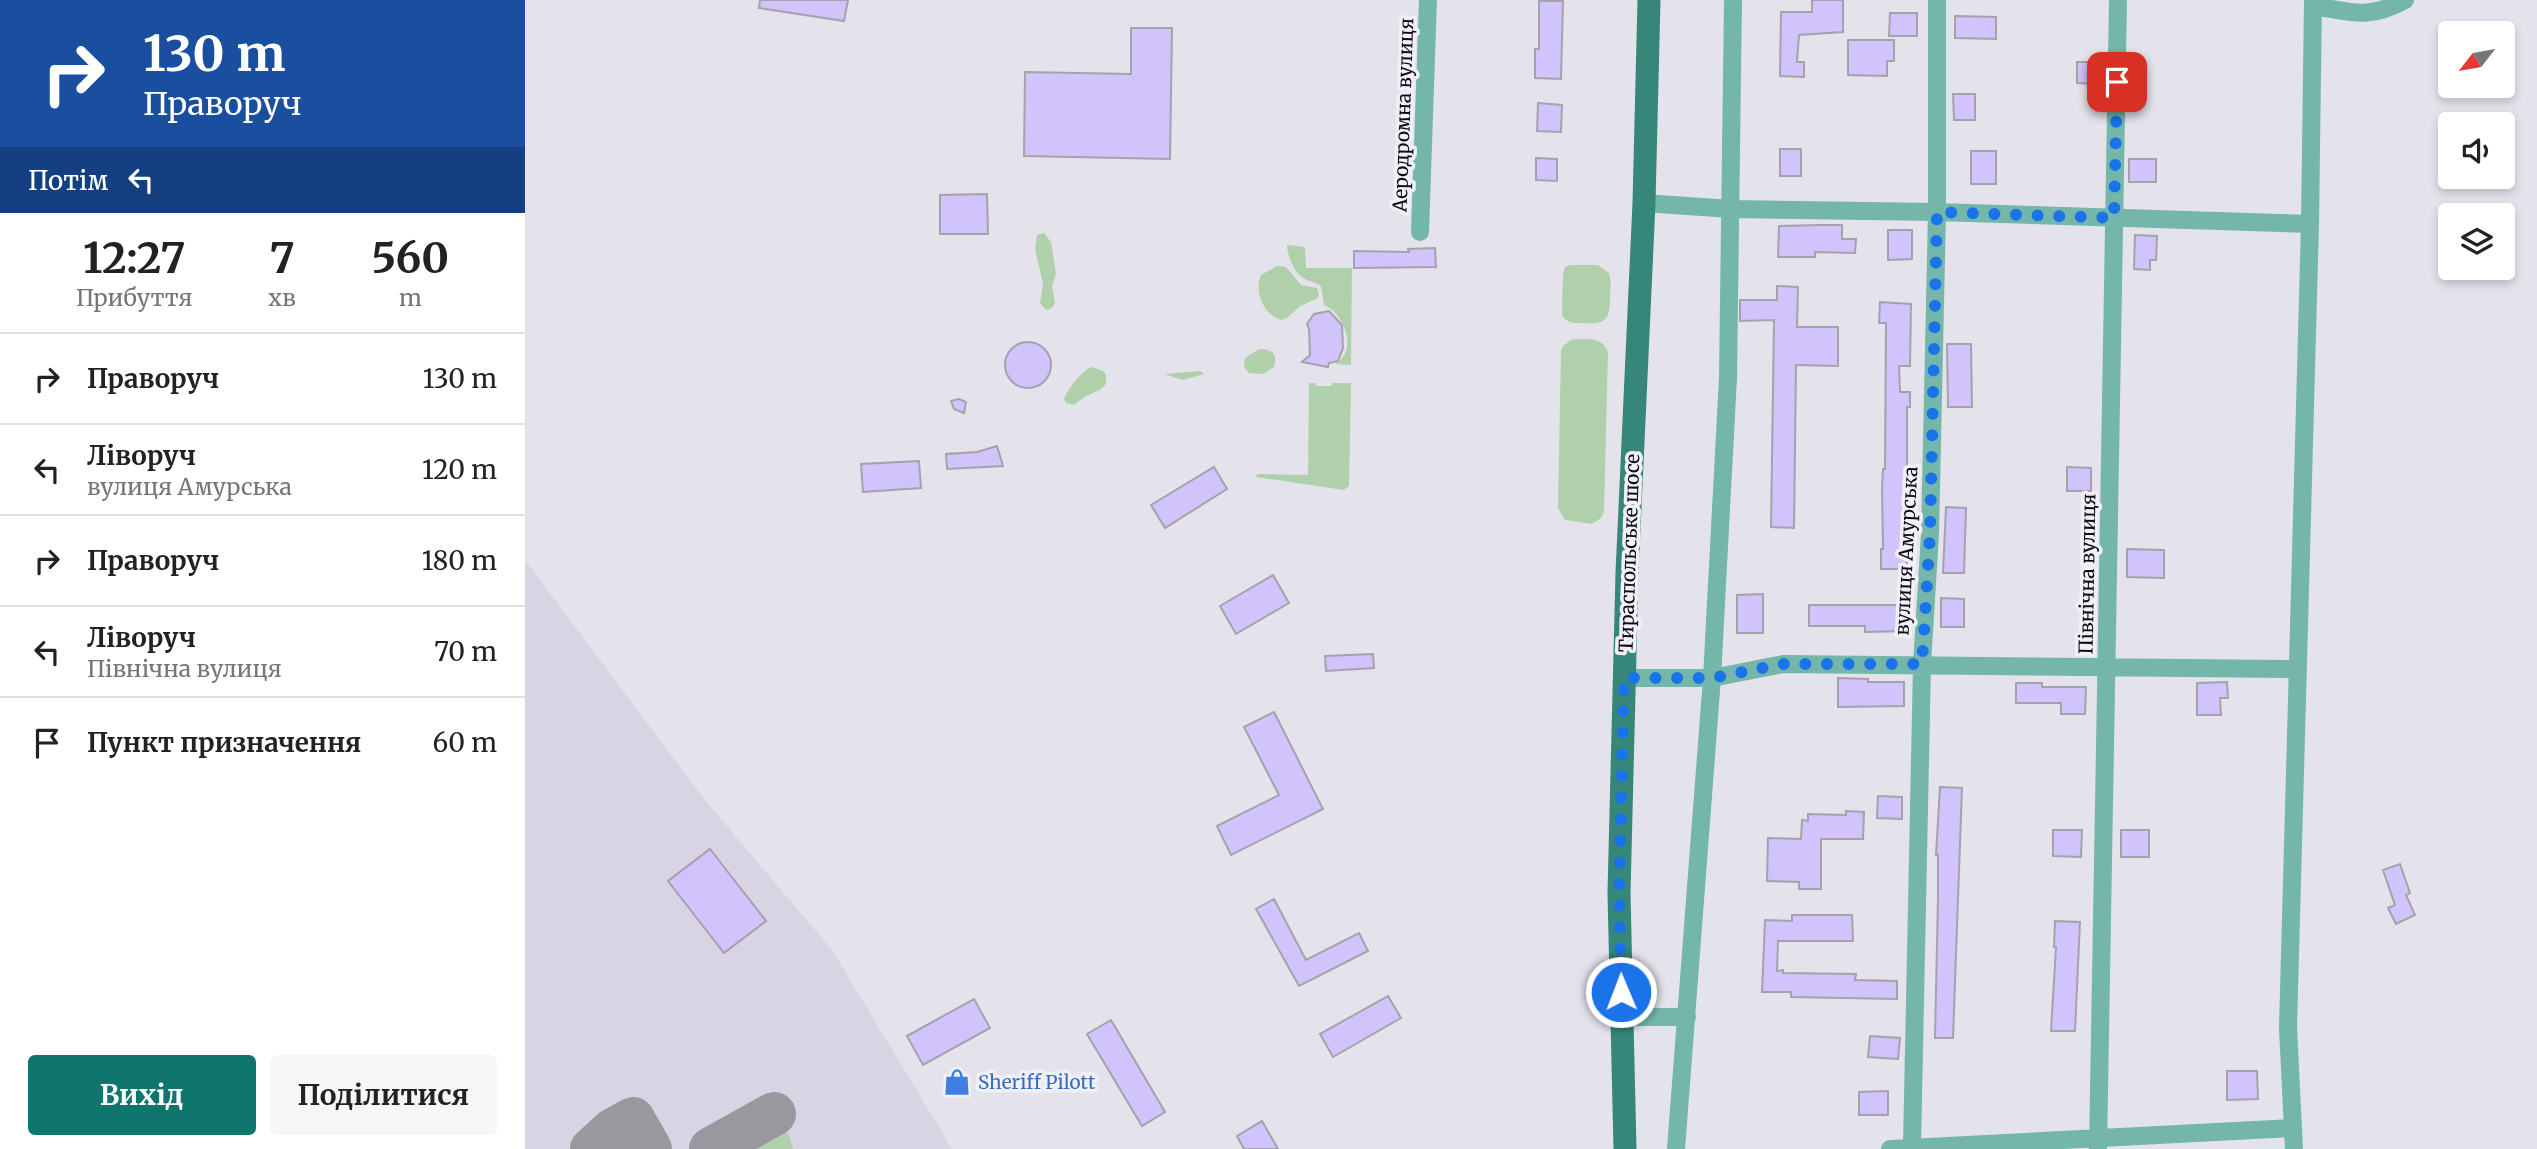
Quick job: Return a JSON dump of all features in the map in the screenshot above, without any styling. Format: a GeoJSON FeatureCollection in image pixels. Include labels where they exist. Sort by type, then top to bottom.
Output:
{"type":"FeatureCollection","features":[{"type":"Feature","properties":{"kind":"main road","name":"Тираспольське шосе"},"geometry":{"type":"LineString","coordinates":[[1625,1149],[1619,893],[1624,678],[1644,203],[1649,0]]}},
{"type":"Feature","properties":{"kind":"street","name":"Аеродромна вулиця"},"geometry":{"type":"LineString","coordinates":[[1420,232],[1428,0]]}},
{"type":"Feature","properties":{"kind":"street"},"geometry":{"type":"LineString","coordinates":[[1676,1149],[1712,678],[1728,378],[1733,0]]}},
{"type":"Feature","properties":{"kind":"street","name":"вулиця Амурська"},"geometry":{"type":"LineString","coordinates":[[1901,1148],[1930,534],[1937,212],[1937,0]]}},
{"type":"Feature","properties":{"kind":"street","name":"Північна вулиця"},"geometry":{"type":"LineString","coordinates":[[2098,1144],[2118,0]]}},
{"type":"Feature","properties":{"kind":"street"},"geometry":{"type":"LineString","coordinates":[[2294,1149],[2288,1028],[2310,224],[2313,3],[2365,15],[2405,0]]}},
{"type":"Feature","properties":{"kind":"street"},"geometry":{"type":"LineString","coordinates":[[1644,203],[1731,209],[1937,212],[2310,224]]}},
{"type":"Feature","properties":{"kind":"street"},"geometry":{"type":"LineString","coordinates":[[1624,678],[1712,678],[1783,664],[2297,669]]}},
{"type":"Feature","properties":{"kind":"street"},"geometry":{"type":"LineString","coordinates":[[1622,1017],[1687,1017]]}},
{"type":"Feature","properties":{"kind":"street"},"geometry":{"type":"LineString","coordinates":[[1890,1149],[2098,1144],[2292,1128]]}},
{"type":"Feature","properties":{"kind":"shaded area"},"geometry":{"type":"Polygon","coordinates":[[[525,560],[704,799],[832,950],[952,1149],[525,1149],[525,560]]]}},
{"type":"Feature","properties":{"kind":"green space"},"geometry":{"type":"Polygon","coordinates":[[[1044,233],[1051,242],[1056,274],[1052,286],[1055,303],[1052,308],[1046,310],[1040,303],[1043,284],[1035,249],[1037,235],[1044,233]]]}},
{"type":"Feature","properties":{"kind":"green space"},"geometry":{"type":"Polygon","coordinates":[[[1287,245],[1305,247],[1306,268],[1352,268],[1351,365],[1335,364],[1346,350],[1343,324],[1331,309],[1324,305],[1321,286],[1301,277],[1295,269],[1287,245]]]}},
{"type":"Feature","properties":{"kind":"green space"},"geometry":{"type":"Polygon","coordinates":[[[1598,265],[1609,273],[1609,310],[1602,321],[1573,323],[1562,316],[1563,274],[1565,267],[1598,265]]]}},
{"type":"Feature","properties":{"kind":"green space"},"geometry":{"type":"Polygon","coordinates":[[[1277,266],[1286,267],[1301,285],[1317,288],[1319,294],[1318,298],[1300,306],[1281,320],[1265,308],[1259,288],[1261,275],[1277,266]]]}},
{"type":"Feature","properties":{"kind":"green space"},"geometry":{"type":"Polygon","coordinates":[[[1571,340],[1597,341],[1602,343],[1608,352],[1604,511],[1601,518],[1592,524],[1565,520],[1558,508],[1561,351],[1571,340]]]}},
{"type":"Feature","properties":{"kind":"green space"},"geometry":{"type":"Polygon","coordinates":[[[1259,349],[1273,353],[1274,367],[1263,374],[1249,373],[1244,367],[1245,358],[1259,349]]]}},
{"type":"Feature","properties":{"kind":"green space"},"geometry":{"type":"Polygon","coordinates":[[[1092,367],[1103,371],[1106,384],[1074,405],[1066,403],[1064,399],[1072,385],[1092,367]]]}},
{"type":"Feature","properties":{"kind":"green space"},"geometry":{"type":"Polygon","coordinates":[[[1200,371],[1204,374],[1183,380],[1164,374],[1200,371]]]}},
{"type":"Feature","properties":{"kind":"green space"},"geometry":{"type":"Polygon","coordinates":[[[1309,383],[1331,386],[1332,383],[1351,383],[1349,486],[1344,490],[1256,477],[1257,474],[1308,475],[1309,383]]]}},
{"type":"Feature","properties":{"kind":"green space"},"geometry":{"type":"Polygon","coordinates":[[[761,1132],[788,1133],[793,1149],[746,1149],[755,1135],[761,1132]]]}},
{"type":"Feature","properties":{"kind":"building"},"geometry":{"type":"Polygon","coordinates":[[[760,0],[848,0],[844,21],[759,8],[760,0]]]}},
{"type":"Feature","properties":{"kind":"building"},"geometry":{"type":"Polygon","coordinates":[[[1812,0],[1843,0],[1843,32],[1799,35],[1797,62],[1804,62],[1804,77],[1780,76],[1781,12],[1812,12],[1812,0]]]}},
{"type":"Feature","properties":{"kind":"building"},"geometry":{"type":"Polygon","coordinates":[[[1539,1],[1563,1],[1561,79],[1535,78],[1535,49],[1539,49],[1539,1]]]}},
{"type":"Feature","properties":{"kind":"building"},"geometry":{"type":"Polygon","coordinates":[[[1890,13],[1917,13],[1917,36],[1889,36],[1890,13]]]}},
{"type":"Feature","properties":{"kind":"building"},"geometry":{"type":"Polygon","coordinates":[[[1955,16],[1996,17],[1996,39],[1955,38],[1955,16]]]}},
{"type":"Feature","properties":{"kind":"building"},"geometry":{"type":"Polygon","coordinates":[[[1131,28],[1172,28],[1170,159],[1024,156],[1025,72],[1131,74],[1131,28]]]}},
{"type":"Feature","properties":{"kind":"building"},"geometry":{"type":"Polygon","coordinates":[[[1848,40],[1894,40],[1894,61],[1887,61],[1887,76],[1848,75],[1848,40]]]}},
{"type":"Feature","properties":{"kind":"building"},"geometry":{"type":"Polygon","coordinates":[[[2077,62],[2098,62],[2098,84],[2077,83],[2077,62]]]}},
{"type":"Feature","properties":{"kind":"building"},"geometry":{"type":"Polygon","coordinates":[[[1953,94],[1975,94],[1975,120],[1954,120],[1953,94]]]}},
{"type":"Feature","properties":{"kind":"building"},"geometry":{"type":"Polygon","coordinates":[[[1538,103],[1562,105],[1561,132],[1537,131],[1538,103]]]}},
{"type":"Feature","properties":{"kind":"building"},"geometry":{"type":"Polygon","coordinates":[[[1780,149],[1801,149],[1801,176],[1780,176],[1780,149]]]}},
{"type":"Feature","properties":{"kind":"building"},"geometry":{"type":"Polygon","coordinates":[[[1971,151],[1996,151],[1996,184],[1971,184],[1971,151]]]}},
{"type":"Feature","properties":{"kind":"building"},"geometry":{"type":"Polygon","coordinates":[[[1536,158],[1557,159],[1557,181],[1536,180],[1536,158]]]}},
{"type":"Feature","properties":{"kind":"building"},"geometry":{"type":"Polygon","coordinates":[[[2129,159],[2156,159],[2156,182],[2129,182],[2129,159]]]}},
{"type":"Feature","properties":{"kind":"building"},"geometry":{"type":"Polygon","coordinates":[[[987,194],[988,234],[940,234],[940,195],[987,194]]]}},
{"type":"Feature","properties":{"kind":"building"},"geometry":{"type":"Polygon","coordinates":[[[1842,225],[1842,239],[1856,239],[1855,253],[1815,252],[1815,257],[1778,257],[1779,226],[1842,225]]]}},
{"type":"Feature","properties":{"kind":"building"},"geometry":{"type":"Polygon","coordinates":[[[1888,230],[1912,230],[1912,259],[1888,260],[1888,230]]]}},
{"type":"Feature","properties":{"kind":"building"},"geometry":{"type":"Polygon","coordinates":[[[2135,235],[2157,236],[2156,260],[2150,260],[2150,270],[2134,269],[2135,235]]]}},
{"type":"Feature","properties":{"kind":"building"},"geometry":{"type":"Polygon","coordinates":[[[1435,248],[1436,267],[1354,268],[1354,251],[1409,252],[1408,249],[1435,248]]]}},
{"type":"Feature","properties":{"kind":"building"},"geometry":{"type":"Polygon","coordinates":[[[1777,286],[1798,287],[1797,327],[1838,327],[1838,366],[1796,365],[1794,528],[1771,527],[1774,320],[1740,321],[1740,300],[1777,300],[1777,286]]]}},
{"type":"Feature","properties":{"kind":"building"},"geometry":{"type":"Polygon","coordinates":[[[1880,302],[1911,304],[1910,366],[1899,366],[1900,392],[1910,392],[1910,407],[1907,407],[1907,569],[1881,569],[1886,323],[1879,323],[1880,302]]]}},
{"type":"Feature","properties":{"kind":"building"},"geometry":{"type":"Polygon","coordinates":[[[1329,311],[1342,325],[1343,348],[1338,361],[1329,363],[1328,367],[1302,362],[1310,355],[1307,324],[1314,314],[1329,311]]]}},
{"type":"Feature","properties":{"kind":"building"},"geometry":{"type":"Polygon","coordinates":[[[1028,342],[1044,349],[1051,365],[1044,381],[1028,388],[1012,381],[1005,365],[1012,349],[1028,342]]]}},
{"type":"Feature","properties":{"kind":"building"},"geometry":{"type":"Polygon","coordinates":[[[1947,344],[1971,344],[1972,407],[1948,407],[1947,344]]]}},
{"type":"Feature","properties":{"kind":"building"},"geometry":{"type":"Polygon","coordinates":[[[959,399],[966,402],[964,413],[954,409],[951,401],[959,399]]]}},
{"type":"Feature","properties":{"kind":"building"},"geometry":{"type":"Polygon","coordinates":[[[997,446],[1003,466],[947,469],[946,454],[977,452],[997,446]]]}},
{"type":"Feature","properties":{"kind":"building"},"geometry":{"type":"Polygon","coordinates":[[[919,461],[921,488],[863,492],[861,464],[919,461]]]}},
{"type":"Feature","properties":{"kind":"building"},"geometry":{"type":"Polygon","coordinates":[[[1214,467],[1227,489],[1165,528],[1151,505],[1214,467]]]}},
{"type":"Feature","properties":{"kind":"building"},"geometry":{"type":"Polygon","coordinates":[[[2067,467],[2091,468],[2091,491],[2067,491],[2067,467]]]}},
{"type":"Feature","properties":{"kind":"building"},"geometry":{"type":"Polygon","coordinates":[[[1946,507],[1966,508],[1964,573],[1943,573],[1946,507]]]}},
{"type":"Feature","properties":{"kind":"building"},"geometry":{"type":"Polygon","coordinates":[[[2127,549],[2164,550],[2164,578],[2127,577],[2127,549]]]}},
{"type":"Feature","properties":{"kind":"building"},"geometry":{"type":"Polygon","coordinates":[[[1273,575],[1289,603],[1236,634],[1220,606],[1273,575]]]}},
{"type":"Feature","properties":{"kind":"building"},"geometry":{"type":"Polygon","coordinates":[[[1763,594],[1763,633],[1737,633],[1737,595],[1763,594]]]}},
{"type":"Feature","properties":{"kind":"building"},"geometry":{"type":"Polygon","coordinates":[[[1941,598],[1964,599],[1964,627],[1941,627],[1941,598]]]}},
{"type":"Feature","properties":{"kind":"building"},"geometry":{"type":"Polygon","coordinates":[[[1809,605],[1909,605],[1910,631],[1865,632],[1865,626],[1809,626],[1809,605]]]}},
{"type":"Feature","properties":{"kind":"building"},"geometry":{"type":"Polygon","coordinates":[[[1373,654],[1374,668],[1326,671],[1325,656],[1373,654]]]}},
{"type":"Feature","properties":{"kind":"building"},"geometry":{"type":"Polygon","coordinates":[[[1838,678],[1868,679],[1868,682],[1904,682],[1904,706],[1838,707],[1838,678]]]}},
{"type":"Feature","properties":{"kind":"building"},"geometry":{"type":"Polygon","coordinates":[[[2227,682],[2228,698],[2220,698],[2221,715],[2197,715],[2197,683],[2227,682]]]}},
{"type":"Feature","properties":{"kind":"building"},"geometry":{"type":"Polygon","coordinates":[[[2016,683],[2042,683],[2042,687],[2086,687],[2085,714],[2061,714],[2061,703],[2016,703],[2016,683]]]}},
{"type":"Feature","properties":{"kind":"building"},"geometry":{"type":"Polygon","coordinates":[[[1274,712],[1323,809],[1231,855],[1217,826],[1279,795],[1244,727],[1274,712]]]}},
{"type":"Feature","properties":{"kind":"building"},"geometry":{"type":"Polygon","coordinates":[[[1940,787],[1962,788],[1953,1038],[1935,1038],[1938,898],[1936,855],[1940,787]]]}},
{"type":"Feature","properties":{"kind":"building"},"geometry":{"type":"Polygon","coordinates":[[[1878,796],[1902,797],[1902,819],[1877,818],[1878,796]]]}},
{"type":"Feature","properties":{"kind":"building"},"geometry":{"type":"Polygon","coordinates":[[[1846,811],[1864,812],[1863,839],[1821,839],[1821,889],[1799,889],[1799,882],[1767,881],[1768,838],[1801,839],[1802,820],[1808,821],[1808,814],[1846,815],[1846,811]]]}},
{"type":"Feature","properties":{"kind":"building"},"geometry":{"type":"Polygon","coordinates":[[[2053,830],[2082,830],[2081,857],[2053,856],[2053,830]]]}},
{"type":"Feature","properties":{"kind":"building"},"geometry":{"type":"Polygon","coordinates":[[[2121,830],[2149,830],[2149,857],[2121,857],[2121,830]]]}},
{"type":"Feature","properties":{"kind":"building"},"geometry":{"type":"Polygon","coordinates":[[[710,849],[766,921],[724,953],[668,881],[710,849]]]}},
{"type":"Feature","properties":{"kind":"building"},"geometry":{"type":"Polygon","coordinates":[[[2400,864],[2410,893],[2406,895],[2415,915],[2396,924],[2388,908],[2395,905],[2383,870],[2400,864]]]}},
{"type":"Feature","properties":{"kind":"building"},"geometry":{"type":"Polygon","coordinates":[[[1274,899],[1306,960],[1359,933],[1368,951],[1299,986],[1256,909],[1274,899]]]}},
{"type":"Feature","properties":{"kind":"building"},"geometry":{"type":"Polygon","coordinates":[[[1792,915],[1852,915],[1853,941],[1778,941],[1777,971],[1856,974],[1855,980],[1897,981],[1897,999],[1791,997],[1791,992],[1762,992],[1765,920],[1792,921],[1792,915]]]}},
{"type":"Feature","properties":{"kind":"building"},"geometry":{"type":"Polygon","coordinates":[[[2055,921],[2080,922],[2075,1031],[2051,1031],[2055,921]]]}},
{"type":"Feature","properties":{"kind":"building"},"geometry":{"type":"Polygon","coordinates":[[[1388,996],[1401,1018],[1333,1057],[1320,1034],[1388,996]]]}},
{"type":"Feature","properties":{"kind":"building"},"geometry":{"type":"Polygon","coordinates":[[[974,999],[990,1028],[923,1065],[907,1036],[974,999]]]}},
{"type":"Feature","properties":{"kind":"building"},"geometry":{"type":"Polygon","coordinates":[[[1111,1020],[1165,1112],[1142,1126],[1087,1034],[1111,1020]]]}},
{"type":"Feature","properties":{"kind":"building"},"geometry":{"type":"Polygon","coordinates":[[[1870,1036],[1900,1038],[1898,1059],[1868,1057],[1870,1036]]]}},
{"type":"Feature","properties":{"kind":"building"},"geometry":{"type":"Polygon","coordinates":[[[2227,1071],[2257,1071],[2258,1099],[2227,1100],[2227,1071]]]}},
{"type":"Feature","properties":{"kind":"building"},"geometry":{"type":"Polygon","coordinates":[[[1888,1091],[1888,1115],[1859,1115],[1859,1092],[1888,1091]]]}},
{"type":"Feature","properties":{"kind":"building"},"geometry":{"type":"Polygon","coordinates":[[[1262,1121],[1278,1149],[1244,1149],[1237,1136],[1262,1121]]]}},
{"type":"Feature","properties":{"kind":"taxiway"},"geometry":{"type":"LineString","coordinates":[[711,1149],[774,1114]]}},
{"type":"Feature","properties":{"kind":"taxiway"},"geometry":{"type":"LineString","coordinates":[[592,1149],[613,1130],[633,1119],[650,1149]]}},
{"type":"Feature","properties":{"kind":"place","name":"Sheriff Pilott"},"geometry":{"type":"Point","coordinates":[957,1082]}},
{"type":"Feature","properties":{"kind":"route"},"geometry":{"type":"LineString","coordinates":[[1621,992],[1619,893],[1624,678],[1712,678],[1783,664],[1922,664],[1930,534],[1937,212],[2114,218],[2117,82]]}}]}
